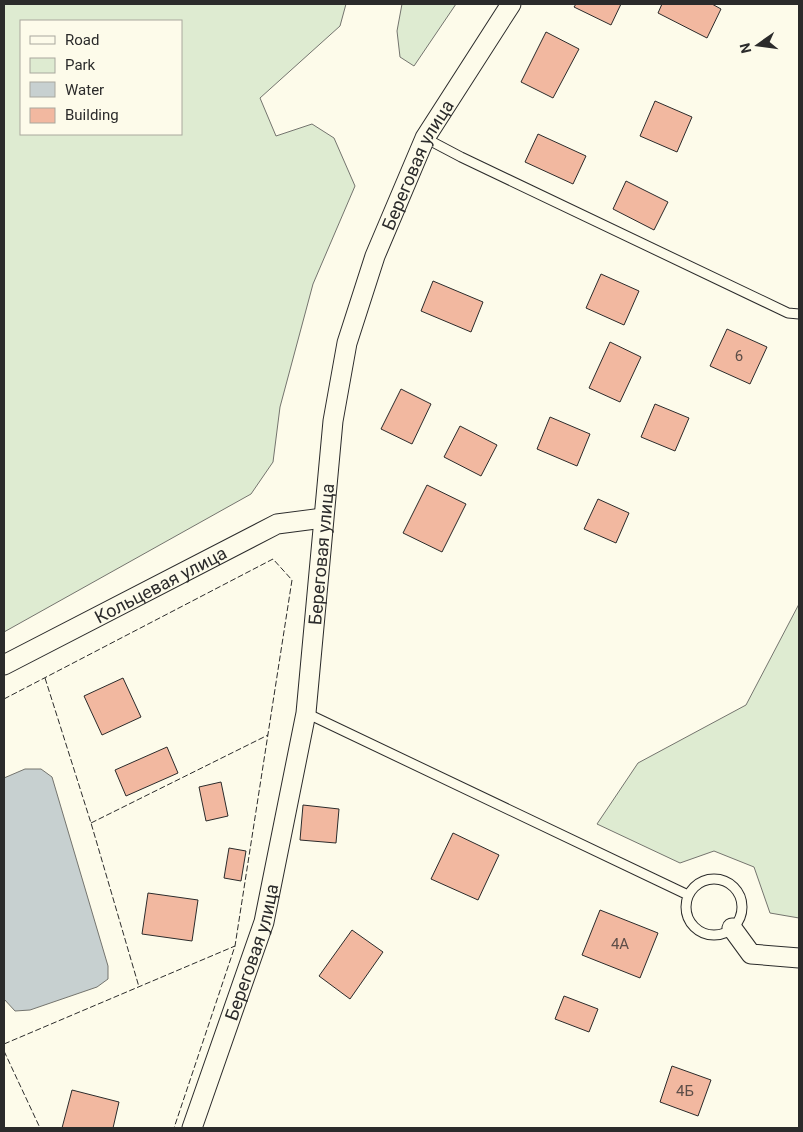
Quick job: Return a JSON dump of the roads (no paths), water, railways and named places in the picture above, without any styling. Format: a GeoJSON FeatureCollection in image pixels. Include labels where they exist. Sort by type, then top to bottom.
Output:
{"type":"FeatureCollection","features":[{"type":"Feature","properties":{"kind":"street","name":"Береговая улица"},"geometry":{"type":"LineString","coordinates":[[192,1128],[264,922],[306,713],[333,422],[347,343],[374,256],[425,138],[511,4]]}},
{"type":"Feature","properties":{"kind":"street","name":"Кольцевая улица"},"geometry":{"type":"LineString","coordinates":[[4,665],[277,524],[323,518]]}},
{"type":"Feature","properties":{"kind":"street"},"geometry":{"type":"LineString","coordinates":[[732,928],[751,954],[799,958]]}},
{"type":"Feature","properties":{"kind":"lane"},"geometry":{"type":"LineString","coordinates":[[425,138],[788,313],[799,314]]}},
{"type":"Feature","properties":{"kind":"lane"},"geometry":{"type":"LineString","coordinates":[[306,713],[688,895]]}},
{"type":"Feature","properties":{"kind":"lane"},"geometry":{"type":"LineString","coordinates":[[715,879],[726,882],[735,888],[740,898],[742,909],[739,919],[732,928],[723,934],[712,935],[701,932],[693,926],[687,916],[686,905],[688,895],[695,886],[704,880],[715,879]]}},
{"type":"Feature","properties":{"kind":"water"},"geometry":{"type":"Polygon","coordinates":[[[25,769],[41,769],[52,777],[108,966],[108,979],[97,987],[30,1010],[15,1011],[4,999],[4,778],[25,769]]]}}]}
